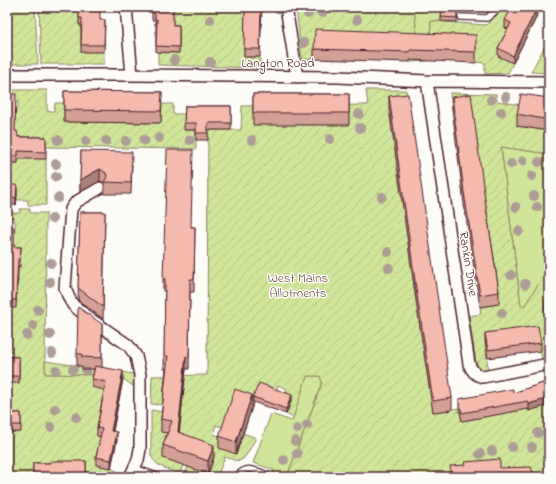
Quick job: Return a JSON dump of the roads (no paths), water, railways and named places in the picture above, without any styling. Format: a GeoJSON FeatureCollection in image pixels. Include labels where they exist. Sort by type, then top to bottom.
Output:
{"type":"FeatureCollection","features":[{"type":"Feature","properties":{"kind":"street"},"geometry":{"type":"LineString","coordinates":[[126,7],[132,75]]}},
{"type":"Feature","properties":{"kind":"street"},"geometry":{"type":"LineString","coordinates":[[286,7],[297,77]]}},
{"type":"Feature","properties":{"kind":"street","name":"Langton Road"},"geometry":{"type":"LineString","coordinates":[[7,75],[338,77],[427,81],[549,82]]}},
{"type":"Feature","properties":{"kind":"street","name":"Rankin Drive"},"geometry":{"type":"LineString","coordinates":[[427,81],[471,368],[475,374],[483,377],[549,364]]}},
{"type":"Feature","properties":{"kind":"street"},"geometry":{"type":"LineString","coordinates":[[100,188],[76,202],[71,209],[65,288],[74,305],[112,335],[128,345],[136,356],[140,375],[140,450],[133,473]]}},
{"type":"Feature","properties":{"kind":"lane"},"geometry":{"type":"LineString","coordinates":[[461,17],[487,18],[500,7]]}},
{"type":"Feature","properties":{"kind":"lane"},"geometry":{"type":"LineString","coordinates":[[237,477],[242,470],[249,468],[265,474],[264,477]]}},
{"type":"Feature","properties":{"kind":"lane"},"geometry":{"type":"LineString","coordinates":[[133,473],[159,477]]}},
{"type":"Feature","properties":{"kind":"park label","name":"West Mains Allotments"},"geometry":{"type":"Point","coordinates":[298,286]}}]}
